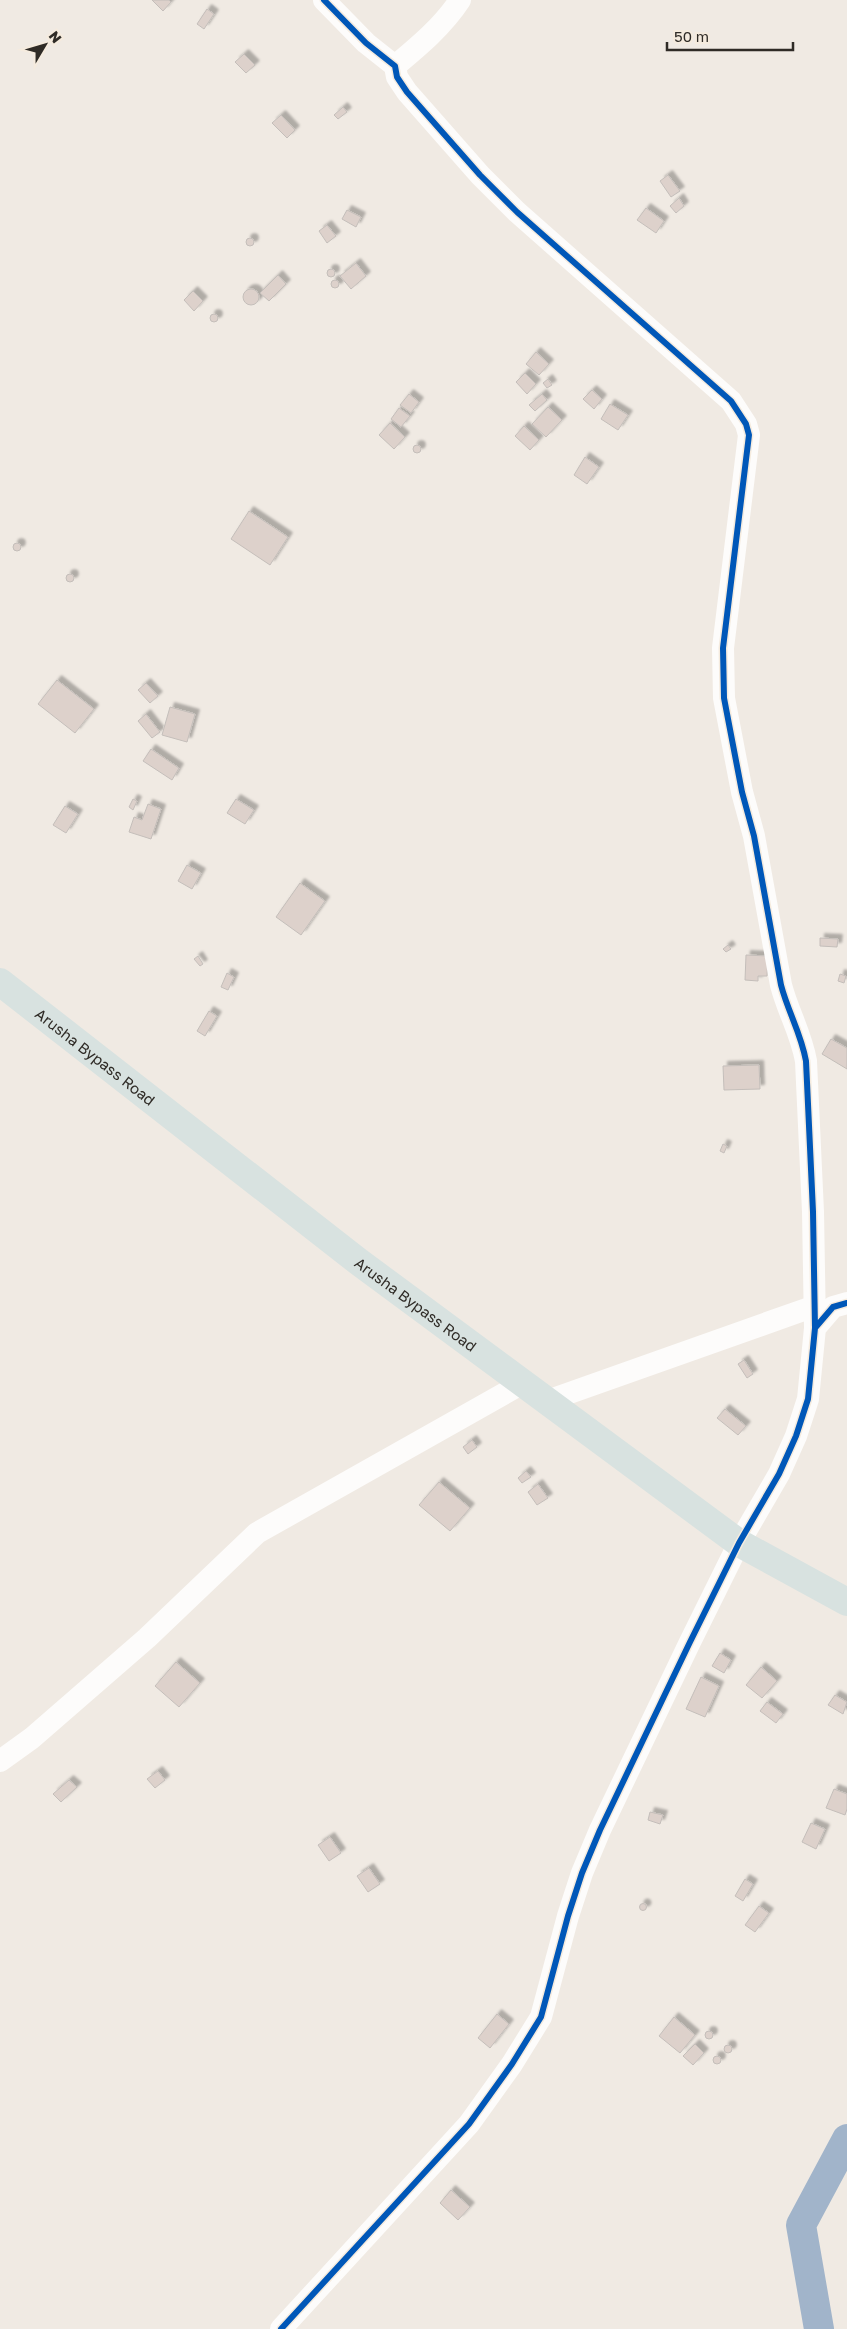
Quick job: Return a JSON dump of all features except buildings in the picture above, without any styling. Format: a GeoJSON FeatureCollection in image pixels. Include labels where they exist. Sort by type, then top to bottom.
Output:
{"type":"FeatureCollection","features":[{"type":"Feature","properties":{"kind":"main road","name":"Arusha Bypass Road"},"geometry":{"type":"LineString","coordinates":[[0,982],[359,1262],[739,1543],[847,1602]]}},
{"type":"Feature","properties":{"kind":"street"},"geometry":{"type":"LineString","coordinates":[[280,2329],[469,2124],[512,2064],[542,2017],[568,1916],[582,1873],[648,1730],[739,1543],[779,1474],[796,1436],[808,1399],[815,1328],[811,1153],[804,1048],[796,1023],[785,1003],[754,836],[742,792],[724,698],[722,648],[748,435],[746,424],[731,401],[571,261],[480,175],[407,92],[397,77],[395,66],[366,43],[324,0]]}},
{"type":"Feature","properties":{"kind":"street"},"geometry":{"type":"LineString","coordinates":[[395,66],[422,44],[450,15],[460,0]]}},
{"type":"Feature","properties":{"kind":"street"},"geometry":{"type":"LineString","coordinates":[[815,1328],[833,1307],[847,1302]]}},
{"type":"Feature","properties":{"kind":"street"},"geometry":{"type":"LineString","coordinates":[[547,1401],[815,1306]]}},
{"type":"Feature","properties":{"kind":"street"},"geometry":{"type":"LineString","coordinates":[[0,1761],[32,1738],[147,1638],[257,1532],[523,1383]]}},
{"type":"Feature","properties":{"kind":"waterway"},"geometry":{"type":"LineString","coordinates":[[819,2329],[801,2225],[847,2139]]}},
{"type":"Feature","properties":{"kind":"cycle path"},"geometry":{"type":"LineString","coordinates":[[324,0],[366,43],[395,66],[397,77],[407,92],[480,175],[517,212],[731,401],[746,424],[749,435],[723,648],[724,698],[742,792],[754,836],[781,985],[806,1061],[813,1212],[815,1328]]}},
{"type":"Feature","properties":{"kind":"cycle path"},"geometry":{"type":"LineString","coordinates":[[281,2329],[469,2124],[512,2064],[541,2017],[568,1916],[582,1873],[600,1830],[739,1543],[779,1474],[796,1436],[808,1399],[815,1328],[833,1307],[847,1303]]}}]}
